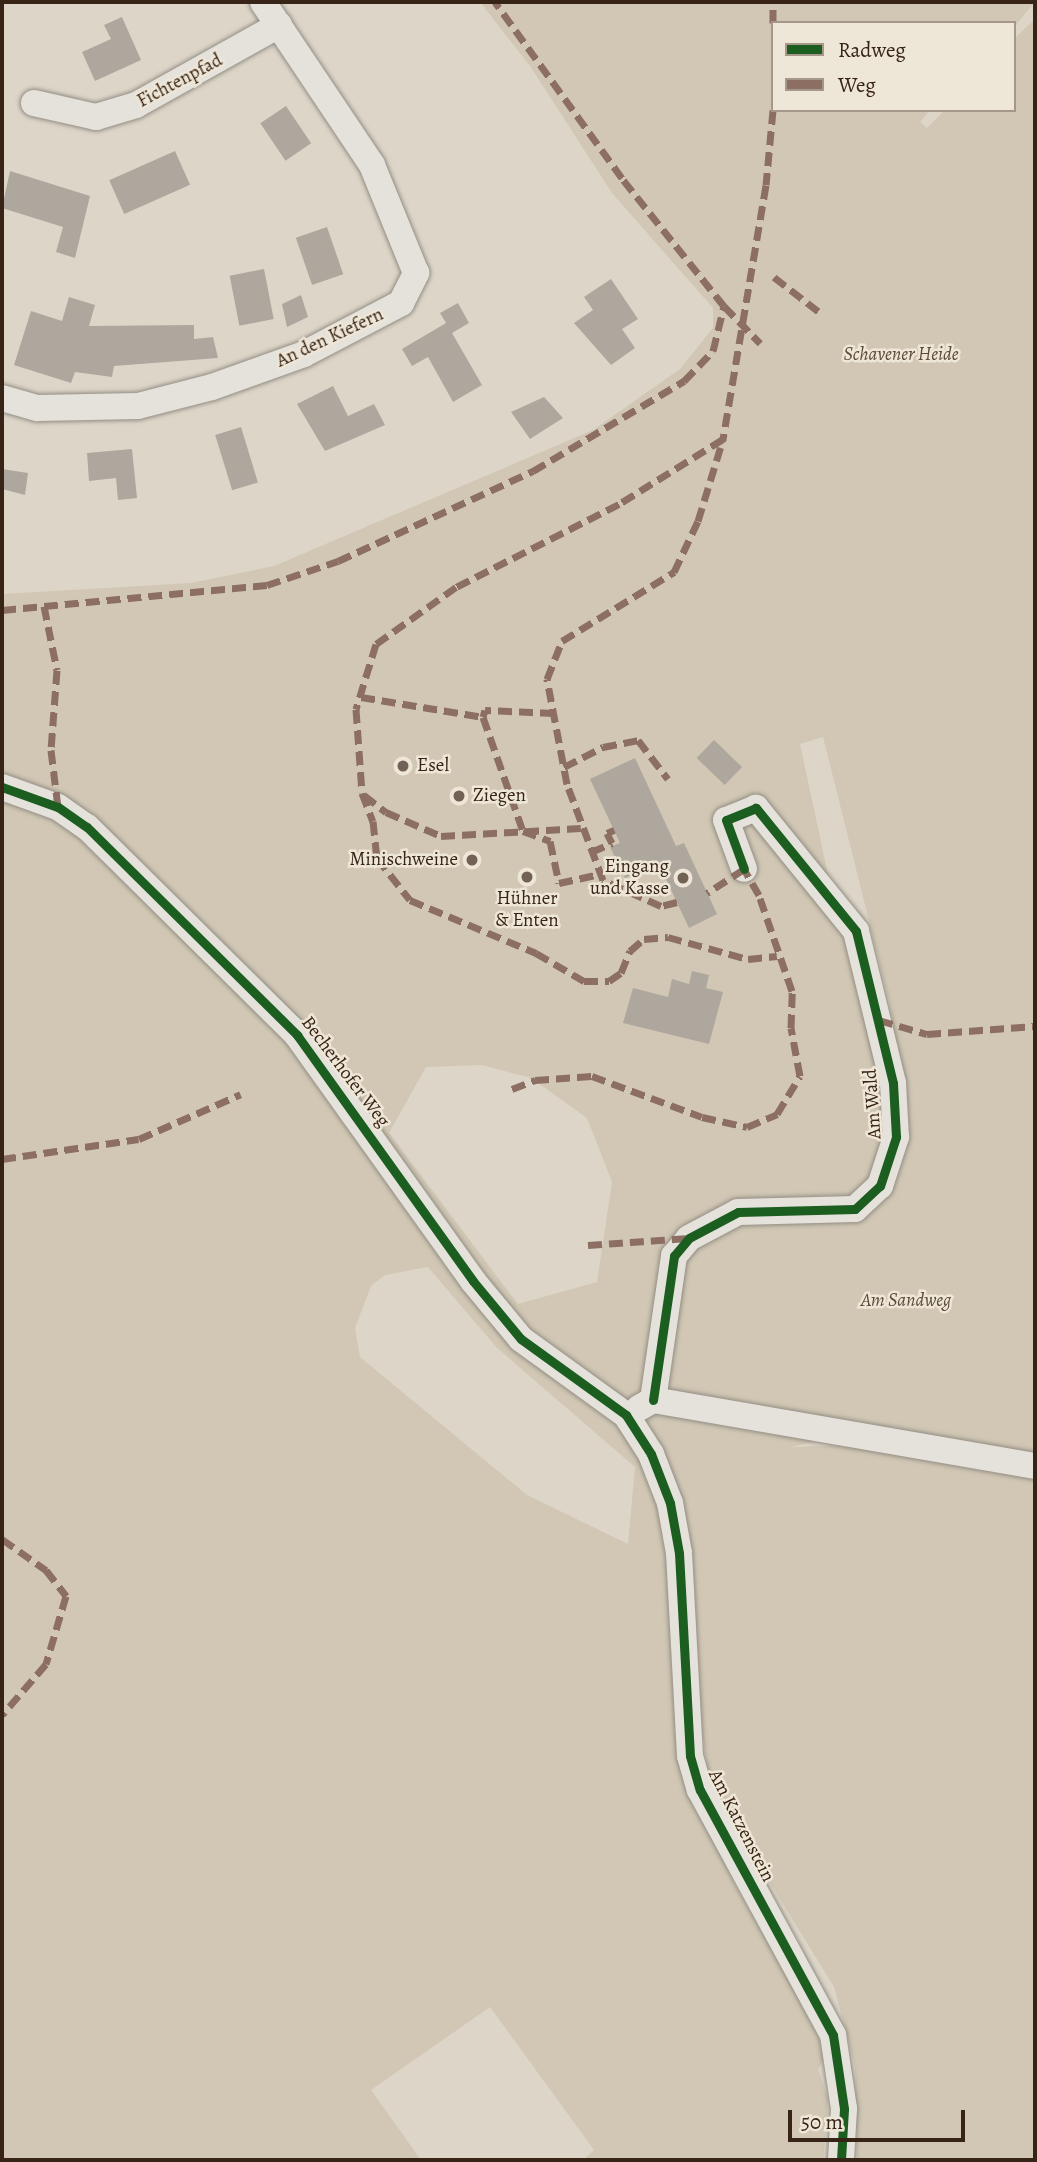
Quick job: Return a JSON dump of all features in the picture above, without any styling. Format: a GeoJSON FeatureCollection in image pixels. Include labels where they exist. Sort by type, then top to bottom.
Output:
{"type":"FeatureCollection","features":[{"type":"Feature","properties":{"kind":"street","name":"An den Kiefern"},"geometry":{"type":"LineString","coordinates":[[2,398],[38,408],[138,406],[212,387],[304,354],[401,303],[416,274],[372,165],[263,2]]}},
{"type":"Feature","properties":{"kind":"street","name":"Fichtenpfad"},"geometry":{"type":"LineString","coordinates":[[34,103],[96,117],[136,105],[279,25]]}},
{"type":"Feature","properties":{"kind":"street","name":"Becherhofer Weg"},"geometry":{"type":"LineString","coordinates":[[2,787],[58,807],[87,827],[297,1035],[473,1281],[521,1339],[626,1415]]}},
{"type":"Feature","properties":{"kind":"street","name":"Am Wald"},"geometry":{"type":"LineString","coordinates":[[653,1400],[674,1256],[689,1238],[738,1212],[855,1209],[880,1186],[896,1137],[893,1083],[856,931],[756,808],[726,820],[744,869]]}},
{"type":"Feature","properties":{"kind":"street"},"geometry":{"type":"LineString","coordinates":[[626,1415],[653,1400],[1035,1466]]}},
{"type":"Feature","properties":{"kind":"street","name":"Am Katzenstein"},"geometry":{"type":"LineString","coordinates":[[626,1415],[651,1454],[670,1503],[679,1553],[690,1756],[699,1790],[834,2035],[844,2109],[841,2160]]}},
{"type":"Feature","properties":{"kind":"green space"},"geometry":{"type":"Polygon","coordinates":[[[480,2],[1035,2],[1016,25],[1016,21],[771,21],[771,112],[928,112],[920,122],[927,128],[943,112],[1016,112],[1016,37],[1035,19],[1035,1457],[880,1427],[791,1447],[877,1444],[1035,1473],[1035,2160],[857,2160],[855,2066],[834,1987],[710,1785],[695,1682],[689,1534],[666,1554],[687,1784],[736,1887],[831,2049],[818,2069],[828,2099],[823,2160],[583,2160],[594,2150],[490,2007],[371,2090],[421,2160],[2,2160],[2,594],[191,583],[274,566],[593,430],[680,369],[713,328],[713,308],[612,193],[530,66],[480,2]],[[823,737],[800,744],[832,893],[867,1021],[893,1027],[890,1005],[823,737]],[[482,1065],[426,1067],[389,1133],[518,1304],[597,1282],[612,1182],[587,1118],[531,1078],[482,1065]],[[428,1267],[385,1275],[371,1286],[355,1328],[360,1357],[527,1495],[628,1544],[635,1467],[497,1348],[428,1267]]]}},
{"type":"Feature","properties":{"kind":"building"},"geometry":{"type":"Polygon","coordinates":[[[122,17],[141,60],[95,81],[82,52],[111,39],[104,25],[122,17]]]}},
{"type":"Feature","properties":{"kind":"building"},"geometry":{"type":"Polygon","coordinates":[[[286,106],[311,143],[285,161],[260,123],[286,106]]]}},
{"type":"Feature","properties":{"kind":"building"},"geometry":{"type":"Polygon","coordinates":[[[175,151],[190,185],[124,214],[109,180],[175,151]]]}},
{"type":"Feature","properties":{"kind":"building"},"geometry":{"type":"Polygon","coordinates":[[[10,171],[90,196],[75,258],[56,252],[63,227],[2,208],[10,171]]]}},
{"type":"Feature","properties":{"kind":"building"},"geometry":{"type":"Polygon","coordinates":[[[327,227],[343,274],[312,285],[296,238],[327,227]]]}},
{"type":"Feature","properties":{"kind":"building"},"geometry":{"type":"Polygon","coordinates":[[[264,269],[274,319],[239,326],[230,276],[264,269]]]}},
{"type":"Feature","properties":{"kind":"building"},"geometry":{"type":"Polygon","coordinates":[[[611,279],[638,319],[622,329],[635,348],[611,365],[574,323],[593,310],[584,297],[611,279]]]}},
{"type":"Feature","properties":{"kind":"building"},"geometry":{"type":"Polygon","coordinates":[[[301,295],[308,317],[287,327],[282,304],[301,295]]]}},
{"type":"Feature","properties":{"kind":"building"},"geometry":{"type":"Polygon","coordinates":[[[69,297],[95,305],[89,326],[194,325],[194,339],[213,337],[218,358],[114,366],[112,377],[75,372],[71,383],[14,365],[31,311],[62,321],[69,297]]]}},
{"type":"Feature","properties":{"kind":"building"},"geometry":{"type":"Polygon","coordinates":[[[458,303],[469,323],[452,333],[482,385],[453,402],[428,357],[412,366],[402,349],[446,323],[440,313],[458,303]]]}},
{"type":"Feature","properties":{"kind":"building"},"geometry":{"type":"Polygon","coordinates":[[[333,386],[348,416],[374,404],[385,425],[325,451],[297,404],[333,386]]]}},
{"type":"Feature","properties":{"kind":"building"},"geometry":{"type":"Polygon","coordinates":[[[544,397],[563,418],[530,439],[511,412],[544,397]]]}},
{"type":"Feature","properties":{"kind":"building"},"geometry":{"type":"Polygon","coordinates":[[[241,427],[258,482],[232,490],[215,435],[241,427]]]}},
{"type":"Feature","properties":{"kind":"building"},"geometry":{"type":"Polygon","coordinates":[[[132,449],[137,498],[118,500],[116,478],[89,481],[87,453],[132,449]]]}},
{"type":"Feature","properties":{"kind":"building"},"geometry":{"type":"Polygon","coordinates":[[[2,469],[28,473],[25,495],[2,489],[2,469]]]}},
{"type":"Feature","properties":{"kind":"building"},"geometry":{"type":"Polygon","coordinates":[[[714,740],[742,767],[725,785],[697,758],[714,740]]]}},
{"type":"Feature","properties":{"kind":"building"},"geometry":{"type":"Polygon","coordinates":[[[635,758],[676,846],[684,843],[717,914],[689,928],[658,862],[625,878],[610,847],[620,843],[590,779],[635,758]]]}},
{"type":"Feature","properties":{"kind":"building"},"geometry":{"type":"Polygon","coordinates":[[[692,971],[709,975],[706,988],[723,992],[709,1044],[623,1023],[633,988],[668,997],[672,979],[689,984],[692,971]]]}},
{"type":"Feature","properties":{"kind":"marked path"},"geometry":{"type":"LineString","coordinates":[[2,610],[267,585],[338,561],[533,471],[684,381],[713,351],[724,306],[622,178],[495,2]]}},
{"type":"Feature","properties":{"kind":"marked path"},"geometry":{"type":"LineString","coordinates":[[773,2],[773,21]]}},
{"type":"Feature","properties":{"kind":"marked path"},"geometry":{"type":"LineString","coordinates":[[773,112],[766,185],[723,439],[619,504],[456,587],[376,644],[356,709],[362,793],[373,821],[377,858],[410,900],[536,953],[584,981],[609,981],[621,973],[630,951],[644,939],[668,937],[748,959],[777,956]]}},
{"type":"Feature","properties":{"kind":"marked path"},"geometry":{"type":"LineString","coordinates":[[774,277],[818,311]]}},
{"type":"Feature","properties":{"kind":"marked path"},"geometry":{"type":"LineString","coordinates":[[724,306],[760,343]]}},
{"type":"Feature","properties":{"kind":"marked path"},"geometry":{"type":"LineString","coordinates":[[677,902],[661,906],[603,880],[567,784],[547,679],[562,641],[674,572],[698,521],[723,439]]}},
{"type":"Feature","properties":{"kind":"marked path"},"geometry":{"type":"LineString","coordinates":[[44,606],[57,670],[51,750],[58,807]]}},
{"type":"Feature","properties":{"kind":"marked path"},"geometry":{"type":"LineString","coordinates":[[361,697],[483,717]]}},
{"type":"Feature","properties":{"kind":"marked path"},"geometry":{"type":"LineString","coordinates":[[554,713],[485,710],[483,717],[523,831],[550,841],[559,883],[600,874]]}},
{"type":"Feature","properties":{"kind":"marked path"},"geometry":{"type":"LineString","coordinates":[[564,767],[603,747],[638,740],[668,779]]}},
{"type":"Feature","properties":{"kind":"marked path"},"geometry":{"type":"LineString","coordinates":[[364,795],[386,812],[441,836],[581,828]]}},
{"type":"Feature","properties":{"kind":"marked path"},"geometry":{"type":"LineString","coordinates":[[591,852],[612,843],[607,833],[614,830]]}},
{"type":"Feature","properties":{"kind":"marked path"},"geometry":{"type":"LineString","coordinates":[[512,1089],[535,1080],[592,1076],[702,1117],[747,1127],[777,1114],[800,1076],[791,1028],[792,991],[759,895],[744,869],[707,893]]}},
{"type":"Feature","properties":{"kind":"marked path"},"geometry":{"type":"LineString","coordinates":[[879,1020],[927,1034],[1035,1026]]}},
{"type":"Feature","properties":{"kind":"marked path"},"geometry":{"type":"LineString","coordinates":[[2,1159],[139,1139],[241,1094]]}},
{"type":"Feature","properties":{"kind":"marked path"},"geometry":{"type":"LineString","coordinates":[[588,1245],[689,1238]]}},
{"type":"Feature","properties":{"kind":"marked path"},"geometry":{"type":"LineString","coordinates":[[2,1539],[46,1570],[66,1596],[46,1664],[2,1715]]}},
{"type":"Feature","properties":{"kind":"cycle path"},"geometry":{"type":"LineString","coordinates":[[2,787],[58,807],[87,827],[297,1035],[473,1281],[521,1339],[626,1415],[651,1454],[670,1503],[679,1553],[690,1756],[700,1790],[833,2035],[844,2109],[841,2160]]}},
{"type":"Feature","properties":{"kind":"cycle path"},"geometry":{"type":"LineString","coordinates":[[653,1400],[674,1256],[689,1238],[738,1212],[855,1209],[880,1186],[896,1137],[893,1083],[856,931],[756,808],[726,820],[744,869]]}},
{"type":"Feature","properties":{"kind":"place","name":"Esel"},"geometry":{"type":"Point","coordinates":[403,766]}},
{"type":"Feature","properties":{"kind":"place","name":"Ziegen"},"geometry":{"type":"Point","coordinates":[459,796]}},
{"type":"Feature","properties":{"kind":"place","name":"Minischweine"},"geometry":{"type":"Point","coordinates":[472,860]}},
{"type":"Feature","properties":{"kind":"place","name":"Hühner & Enten"},"geometry":{"type":"Point","coordinates":[527,877]}},
{"type":"Feature","properties":{"kind":"place","name":"Eingang und Kasse"},"geometry":{"type":"Point","coordinates":[683,878]}},
{"type":"Feature","properties":{"kind":"park label","name":"Schavener Heide"},"geometry":{"type":"Point","coordinates":[901,355]}},
{"type":"Feature","properties":{"kind":"park label","name":"Am Sandweg"},"geometry":{"type":"Point","coordinates":[906,1301]}}]}
